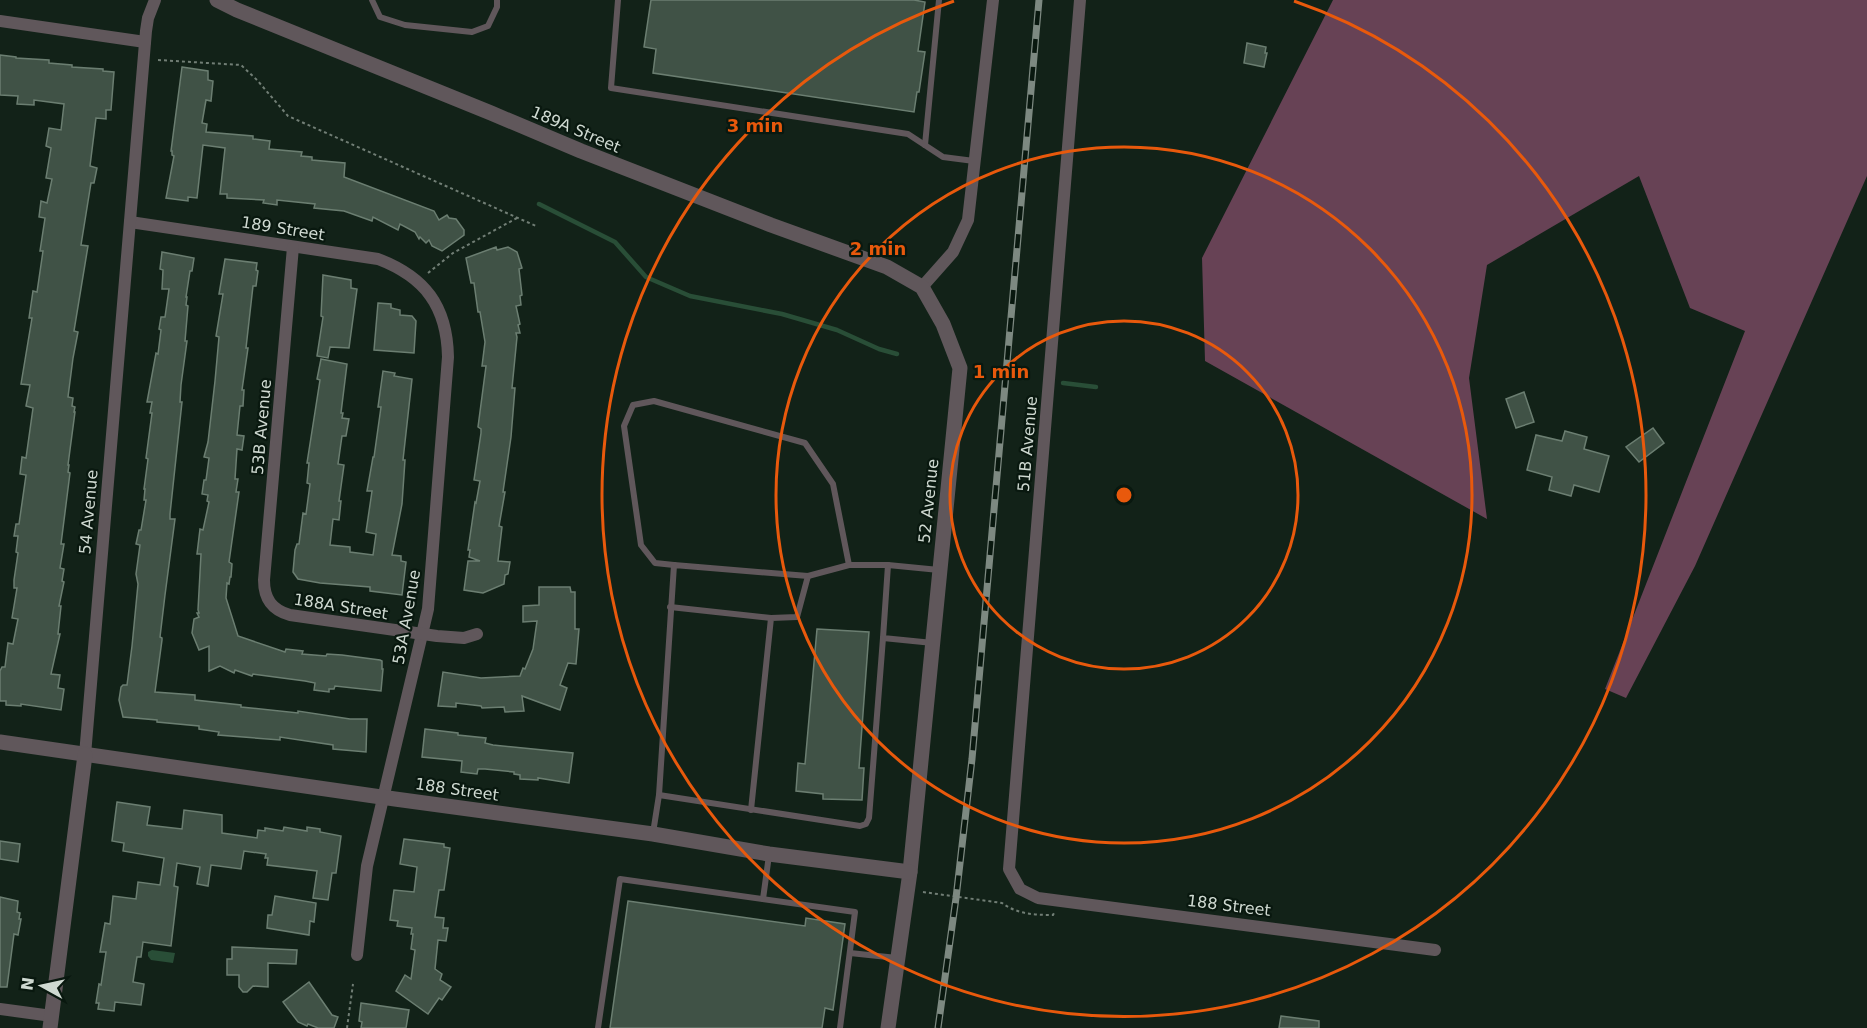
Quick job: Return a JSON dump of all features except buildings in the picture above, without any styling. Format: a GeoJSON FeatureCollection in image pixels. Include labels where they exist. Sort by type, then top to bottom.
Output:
{"type":"FeatureCollection","features":[{"type":"Feature","properties":{"kind":"street","name":"54 Avenue"},"geometry":{"type":"LineString","coordinates":[[51,1022],[86,755],[145,42],[148,18],[155,0]]}},
{"type":"Feature","properties":{"kind":"street","name":"189A Street"},"geometry":{"type":"LineString","coordinates":[[217,0],[581,151],[771,225],[887,267],[922,287]]}},
{"type":"Feature","properties":{"kind":"street"},"geometry":{"type":"LineString","coordinates":[[922,287],[953,252],[968,220],[993,0]]}},
{"type":"Feature","properties":{"kind":"street","name":"51B Avenue"},"geometry":{"type":"LineString","coordinates":[[1020,889],[1009,869],[1080,0]]}},
{"type":"Feature","properties":{"kind":"street"},"geometry":{"type":"LineString","coordinates":[[0,21],[145,42]]}},
{"type":"Feature","properties":{"kind":"street","name":"189 Street"},"geometry":{"type":"LineString","coordinates":[[130,222],[378,259],[406,271],[420,283]]}},
{"type":"Feature","properties":{"kind":"street","name":"53B Avenue"},"geometry":{"type":"LineString","coordinates":[[273,607],[264,591],[264,580],[293,247]]}},
{"type":"Feature","properties":{"kind":"street","name":"53A Avenue"},"geometry":{"type":"LineString","coordinates":[[357,955],[368,866],[388,773],[423,634],[432,576],[448,336],[434,302],[420,283]]}},
{"type":"Feature","properties":{"kind":"street","name":"52 Avenue"},"geometry":{"type":"LineString","coordinates":[[888,1028],[910,872],[960,368],[944,324],[922,287]]}},
{"type":"Feature","properties":{"kind":"street","name":"188A Street"},"geometry":{"type":"LineString","coordinates":[[273,607],[290,615],[423,634],[464,638],[477,634]]}},
{"type":"Feature","properties":{"kind":"street","name":"188 Street"},"geometry":{"type":"LineString","coordinates":[[0,742],[384,798],[653,834],[769,854],[910,872]]}},
{"type":"Feature","properties":{"kind":"street","name":"188 Street"},"geometry":{"type":"LineString","coordinates":[[1020,889],[1038,898],[1435,950]]}},
{"type":"Feature","properties":{"kind":"street"},"geometry":{"type":"LineString","coordinates":[[0,1009],[51,1022]]}},
{"type":"Feature","properties":{"kind":"lane"},"geometry":{"type":"LineString","coordinates":[[372,0],[380,17],[405,25],[472,32],[488,26],[497,7],[497,0]]}},
{"type":"Feature","properties":{"kind":"lane"},"geometry":{"type":"LineString","coordinates":[[618,0],[611,88],[908,134],[943,156],[974,161]]}},
{"type":"Feature","properties":{"kind":"lane"},"geometry":{"type":"LineString","coordinates":[[925,145],[939,0]]}},
{"type":"Feature","properties":{"kind":"lane"},"geometry":{"type":"LineString","coordinates":[[849,565],[833,484],[805,443],[654,402],[633,405],[624,426],[641,545],[655,563],[808,576],[849,565],[888,565],[940,570]]}},
{"type":"Feature","properties":{"kind":"lane"},"geometry":{"type":"LineString","coordinates":[[653,834],[659,795],[674,565]]}},
{"type":"Feature","properties":{"kind":"lane"},"geometry":{"type":"LineString","coordinates":[[659,795],[860,826],[866,824],[869,818],[888,565]]}},
{"type":"Feature","properties":{"kind":"lane"},"geometry":{"type":"LineString","coordinates":[[670,607],[771,618],[798,617],[808,576]]}},
{"type":"Feature","properties":{"kind":"lane"},"geometry":{"type":"LineString","coordinates":[[751,810],[771,618]]}},
{"type":"Feature","properties":{"kind":"lane"},"geometry":{"type":"LineString","coordinates":[[883,639],[933,643]]}},
{"type":"Feature","properties":{"kind":"lane"},"geometry":{"type":"LineString","coordinates":[[763,899],[769,854]]}},
{"type":"Feature","properties":{"kind":"lane"},"geometry":{"type":"LineString","coordinates":[[598,1028],[620,879],[855,912],[840,1028]]}},
{"type":"Feature","properties":{"kind":"lane"},"geometry":{"type":"LineString","coordinates":[[850,952],[898,958]]}},
{"type":"Feature","properties":{"kind":"path"},"geometry":{"type":"LineString","coordinates":[[158,60],[241,65],[288,116],[536,226]]}},
{"type":"Feature","properties":{"kind":"path"},"geometry":{"type":"LineString","coordinates":[[420,283],[453,253],[517,218]]}},
{"type":"Feature","properties":{"kind":"path"},"geometry":{"type":"LineString","coordinates":[[923,892],[1002,903],[1010,909],[1023,913],[1053,915],[1054,913]]}},
{"type":"Feature","properties":{"kind":"path"},"geometry":{"type":"LineString","coordinates":[[347,1028],[353,984]]}},
{"type":"Feature","properties":{"kind":"shaded area"},"geometry":{"type":"Polygon","coordinates":[[[1333,0],[1867,0],[1867,176],[1695,566],[1626,698],[1605,689],[1745,331],[1690,308],[1639,176],[1487,265],[1469,378],[1487,519],[1205,361],[1202,258],[1333,0]]]}},
{"type":"Feature","properties":{"kind":"shaded area"},"geometry":{"type":"Polygon","coordinates":[[[152,950],[175,953],[173,963],[151,960],[148,952],[152,950]]]}},
{"type":"Feature","properties":{"kind":"waterway"},"geometry":{"type":"LineString","coordinates":[[539,204],[615,242],[646,277],[690,296],[782,314],[837,330],[879,349],[897,354]]}},
{"type":"Feature","properties":{"kind":"waterway"},"geometry":{"type":"LineString","coordinates":[[1063,383],[1096,387]]}},
{"type":"Feature","properties":{"kind":"railway"},"geometry":{"type":"LineString","coordinates":[[938,1028],[972,759],[1039,0]]}}]}
